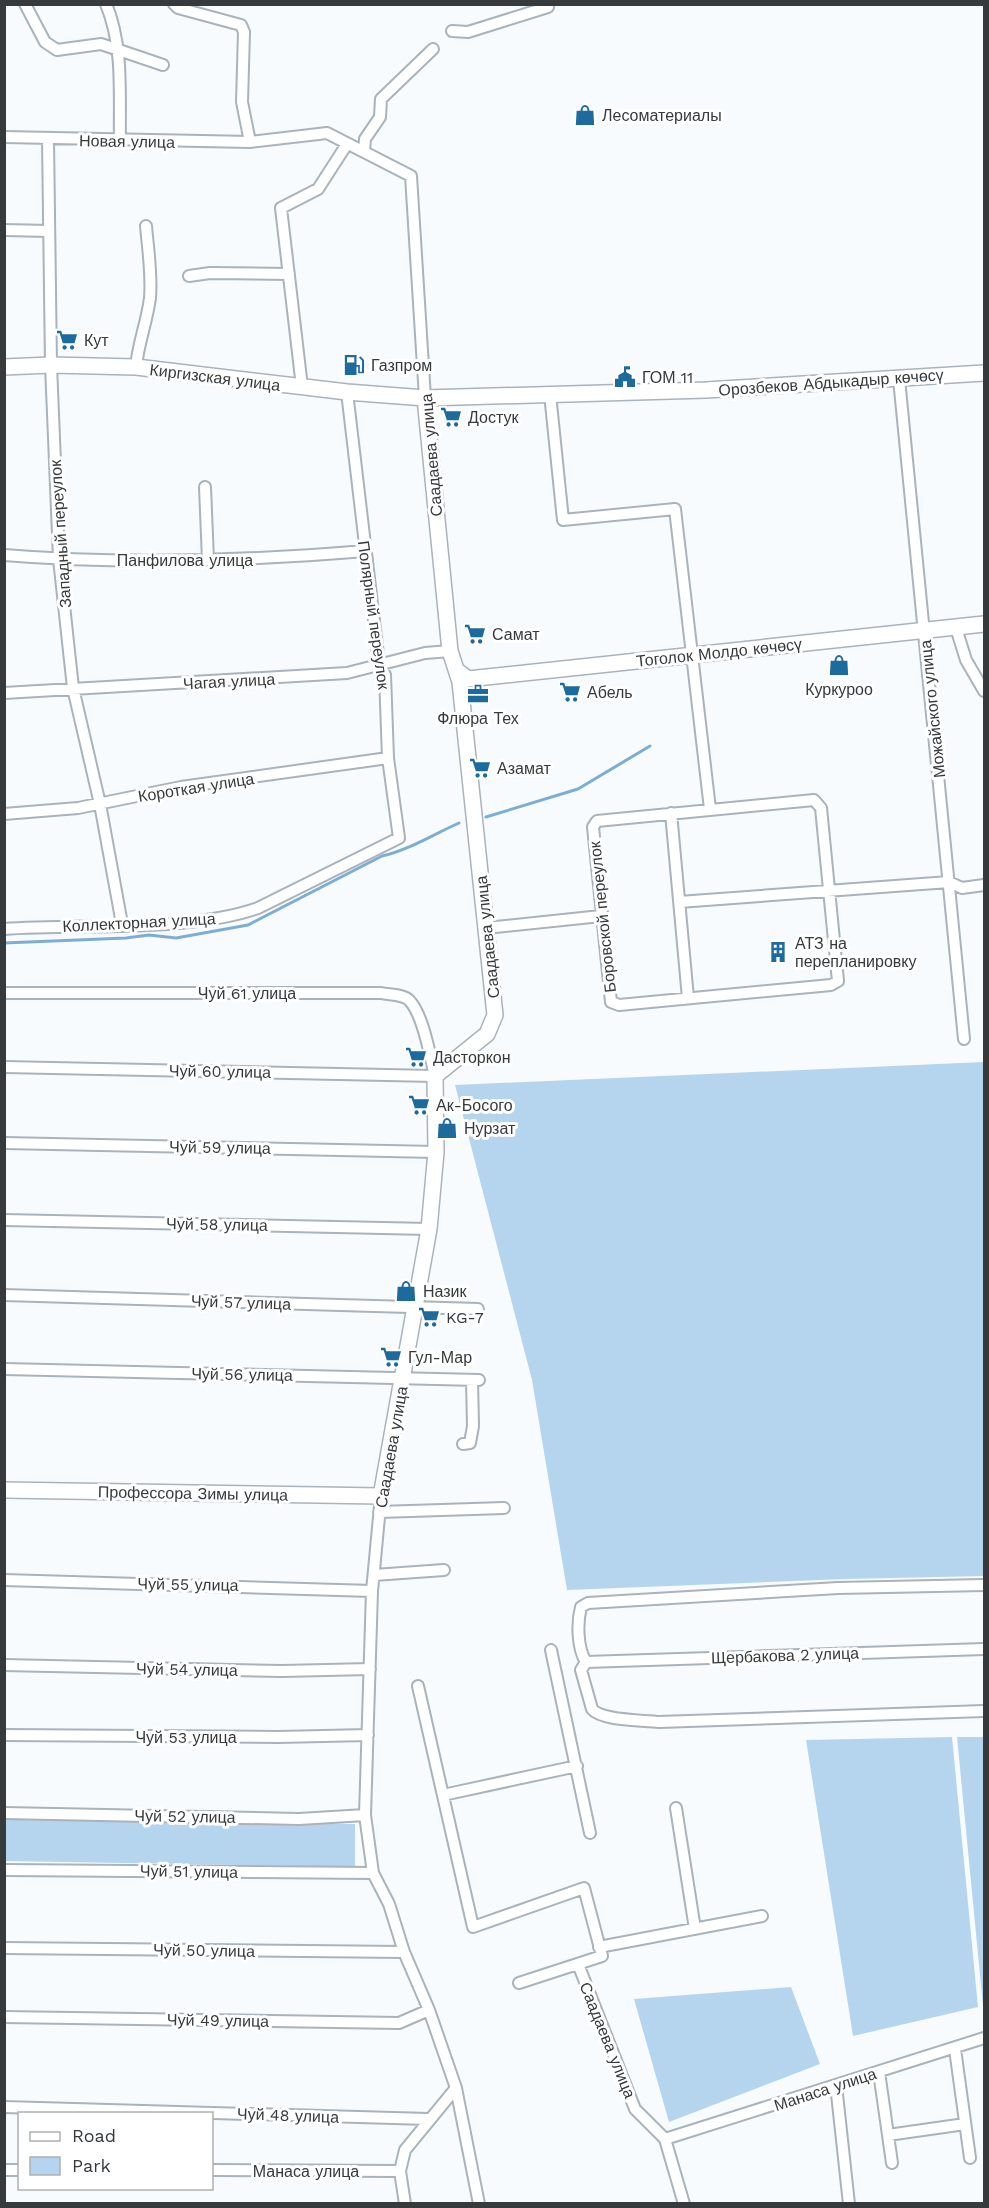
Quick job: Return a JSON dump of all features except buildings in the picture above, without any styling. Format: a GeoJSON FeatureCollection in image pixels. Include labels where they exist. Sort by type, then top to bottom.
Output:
{"type":"FeatureCollection","features":[{"type":"Feature","properties":{"kind":"street"},"geometry":{"type":"LineString","coordinates":[[25,4],[45,42],[57,50],[101,44],[163,65]]}},
{"type":"Feature","properties":{"kind":"street"},"geometry":{"type":"LineString","coordinates":[[106,4],[118,49],[120,141]]}},
{"type":"Feature","properties":{"kind":"street"},"geometry":{"type":"LineString","coordinates":[[174,4],[196,14],[241,26],[244,32],[242,102],[250,142]]}},
{"type":"Feature","properties":{"kind":"street"},"geometry":{"type":"LineString","coordinates":[[452,32],[468,32],[551,5]]}},
{"type":"Feature","properties":{"kind":"street"},"geometry":{"type":"LineString","coordinates":[[364,152],[365,138],[380,117],[381,99],[433,49]]}},
{"type":"Feature","properties":{"kind":"street","name":"Новая улица"},"geometry":{"type":"LineString","coordinates":[[4,137],[250,142],[327,133]]}},
{"type":"Feature","properties":{"kind":"street","name":"Саадаева улица"},"geometry":{"type":"LineString","coordinates":[[327,133],[411,176],[425,398],[450,651],[460,682],[495,1015],[487,1034],[435,1076],[436,1152],[429,1229],[379,1512],[372,1591],[365,1815],[373,1872],[389,1904],[404,1952],[429,2010],[456,2088],[479,2204]]}},
{"type":"Feature","properties":{"kind":"street","name":"Западный переулок"},"geometry":{"type":"LineString","coordinates":[[48,139],[51,364],[58,560],[73,688],[100,804],[122,924]]}},
{"type":"Feature","properties":{"kind":"street"},"geometry":{"type":"LineString","coordinates":[[302,387],[281,208],[318,189],[347,144]]}},
{"type":"Feature","properties":{"kind":"street"},"geometry":{"type":"LineString","coordinates":[[136,368],[138,340],[146,326],[150,294],[147,226]]}},
{"type":"Feature","properties":{"kind":"street"},"geometry":{"type":"LineString","coordinates":[[4,230],[49,231]]}},
{"type":"Feature","properties":{"kind":"street"},"geometry":{"type":"LineString","coordinates":[[189,276],[210,273],[289,274]]}},
{"type":"Feature","properties":{"kind":"street","name":"Киргизская улица"},"geometry":{"type":"LineString","coordinates":[[4,367],[51,364],[136,368],[347,392],[425,398]]}},
{"type":"Feature","properties":{"kind":"street","name":"Орозбеков Абдыкадыр көчөсү"},"geometry":{"type":"LineString","coordinates":[[425,398],[714,390],[984,373]]}},
{"type":"Feature","properties":{"kind":"street","name":"Можайского улица"},"geometry":{"type":"LineString","coordinates":[[899,378],[964,1039]]}},
{"type":"Feature","properties":{"kind":"street","name":"Полярный переулок"},"geometry":{"type":"LineString","coordinates":[[347,392],[379,663],[385,675],[388,759],[399,838]]}},
{"type":"Feature","properties":{"kind":"street"},"geometry":{"type":"LineString","coordinates":[[550,393],[563,520],[675,509],[710,809]]}},
{"type":"Feature","properties":{"kind":"street"},"geometry":{"type":"LineString","coordinates":[[205,487],[208,560]]}},
{"type":"Feature","properties":{"kind":"street","name":"Панфилова улица"},"geometry":{"type":"LineString","coordinates":[[4,555],[58,560],[256,560],[365,550]]}},
{"type":"Feature","properties":{"kind":"street","name":"Тоголок Молдо көчөсү"},"geometry":{"type":"LineString","coordinates":[[456,670],[468,679],[984,624]]}},
{"type":"Feature","properties":{"kind":"street"},"geometry":{"type":"LineString","coordinates":[[956,628],[966,660],[984,691]]}},
{"type":"Feature","properties":{"kind":"street","name":"Чагая улица"},"geometry":{"type":"LineString","coordinates":[[4,693],[347,673],[379,663],[450,651]]}},
{"type":"Feature","properties":{"kind":"street","name":"Короткая улица"},"geometry":{"type":"LineString","coordinates":[[4,814],[100,804],[181,787],[388,759]]}},
{"type":"Feature","properties":{"kind":"street","name":"Боровской переулок"},"geometry":{"type":"LineString","coordinates":[[814,800],[821,808],[840,977],[835,983],[619,1005],[611,1002],[594,824],[600,819],[671,813],[814,800]]}},
{"type":"Feature","properties":{"kind":"street"},"geometry":{"type":"LineString","coordinates":[[671,813],[688,998]]}},
{"type":"Feature","properties":{"kind":"street","name":"Коллекторная улица"},"geometry":{"type":"LineString","coordinates":[[4,928],[122,924],[235,916],[258,908],[399,838]]}},
{"type":"Feature","properties":{"kind":"street"},"geometry":{"type":"LineString","coordinates":[[679,902],[830,889],[840,891],[949,882],[962,888],[984,885]]}},
{"type":"Feature","properties":{"kind":"street"},"geometry":{"type":"LineString","coordinates":[[486,928],[601,916]]}},
{"type":"Feature","properties":{"kind":"street","name":"Чуй 61 улица"},"geometry":{"type":"LineString","coordinates":[[4,993],[381,993],[400,996],[409,1000],[423,1027],[435,1076]]}},
{"type":"Feature","properties":{"kind":"street","name":"Чуй 60 улица"},"geometry":{"type":"LineString","coordinates":[[4,1067],[435,1076]]}},
{"type":"Feature","properties":{"kind":"street","name":"Чуй 59 улица"},"geometry":{"type":"LineString","coordinates":[[4,1143],[436,1152]]}},
{"type":"Feature","properties":{"kind":"street","name":"Чуй 58 улица"},"geometry":{"type":"LineString","coordinates":[[4,1220],[429,1229]]}},
{"type":"Feature","properties":{"kind":"street","name":"Чуй 57 улица"},"geometry":{"type":"LineString","coordinates":[[4,1295],[478,1309]]}},
{"type":"Feature","properties":{"kind":"street","name":"Чуй 56 улица"},"geometry":{"type":"LineString","coordinates":[[4,1369],[476,1380],[470,1443],[463,1444]]}},
{"type":"Feature","properties":{"kind":"street","name":"Профессора Зимы улица"},"geometry":{"type":"LineString","coordinates":[[4,1490],[381,1496]]}},
{"type":"Feature","properties":{"kind":"street"},"geometry":{"type":"LineString","coordinates":[[379,1512],[504,1508]]}},
{"type":"Feature","properties":{"kind":"street"},"geometry":{"type":"LineString","coordinates":[[374,1575],[444,1570]]}},
{"type":"Feature","properties":{"kind":"street","name":"Чуй 55 улица"},"geometry":{"type":"LineString","coordinates":[[4,1580],[372,1591]]}},
{"type":"Feature","properties":{"kind":"street"},"geometry":{"type":"LineString","coordinates":[[984,1584],[838,1588],[588,1603],[581,1607],[579,1614],[580,1642],[586,1662],[581,1670],[592,1709],[596,1713],[622,1719],[659,1722],[984,1711]]}},
{"type":"Feature","properties":{"kind":"street","name":"Щербакова 2 улица"},"geometry":{"type":"LineString","coordinates":[[586,1662],[984,1649]]}},
{"type":"Feature","properties":{"kind":"street"},"geometry":{"type":"LineString","coordinates":[[551,1650],[590,1833]]}},
{"type":"Feature","properties":{"kind":"street","name":"Чуй 54 улица"},"geometry":{"type":"LineString","coordinates":[[4,1665],[282,1671],[370,1669]]}},
{"type":"Feature","properties":{"kind":"street"},"geometry":{"type":"LineString","coordinates":[[418,1686],[473,1927],[584,1888],[599,1947],[762,1916]]}},
{"type":"Feature","properties":{"kind":"street","name":"Чуй 53 улица"},"geometry":{"type":"LineString","coordinates":[[4,1735],[278,1737],[368,1735]]}},
{"type":"Feature","properties":{"kind":"street"},"geometry":{"type":"LineString","coordinates":[[443,1795],[577,1766]]}},
{"type":"Feature","properties":{"kind":"street"},"geometry":{"type":"LineString","coordinates":[[676,1808],[695,1929]]}},
{"type":"Feature","properties":{"kind":"street","name":"Чуй 52 улица"},"geometry":{"type":"LineString","coordinates":[[4,1813],[299,1819],[365,1815]]}},
{"type":"Feature","properties":{"kind":"street","name":"Чуй 51 улица"},"geometry":{"type":"LineString","coordinates":[[4,1870],[373,1872]]}},
{"type":"Feature","properties":{"kind":"street","name":"Саадаева улица"},"geometry":{"type":"LineString","coordinates":[[599,1947],[602,1956],[578,1964],[635,2109],[665,2139],[684,2204]]}},
{"type":"Feature","properties":{"kind":"street","name":"Чуй 50 улица"},"geometry":{"type":"LineString","coordinates":[[4,1948],[404,1952]]}},
{"type":"Feature","properties":{"kind":"street"},"geometry":{"type":"LineString","coordinates":[[519,1983],[578,1964]]}},
{"type":"Feature","properties":{"kind":"street","name":"Чуй 49 улица"},"geometry":{"type":"LineString","coordinates":[[4,2017],[399,2023],[429,2010]]}},
{"type":"Feature","properties":{"kind":"street","name":"Манаса улица"},"geometry":{"type":"LineString","coordinates":[[665,2139],[984,2038]]}},
{"type":"Feature","properties":{"kind":"street"},"geometry":{"type":"LineString","coordinates":[[955,2049],[970,2158]]}},
{"type":"Feature","properties":{"kind":"street"},"geometry":{"type":"LineString","coordinates":[[879,2072],[892,2163]]}},
{"type":"Feature","properties":{"kind":"street"},"geometry":{"type":"LineString","coordinates":[[836,2085],[849,2204]]}},
{"type":"Feature","properties":{"kind":"street"},"geometry":{"type":"LineString","coordinates":[[405,2204],[400,2171],[405,2150],[428,2119],[456,2088]]}},
{"type":"Feature","properties":{"kind":"street","name":"Чуй 48 улица"},"geometry":{"type":"LineString","coordinates":[[4,2107],[181,2112]]}},
{"type":"Feature","properties":{"kind":"street","name":"Чуй 48 улица"},"geometry":{"type":"LineString","coordinates":[[213,2113],[428,2119]]}},
{"type":"Feature","properties":{"kind":"street"},"geometry":{"type":"LineString","coordinates":[[888,2135],[965,2124]]}},
{"type":"Feature","properties":{"kind":"street","name":"Манаса улица"},"geometry":{"type":"LineString","coordinates":[[213,2170],[400,2171]]}},
{"type":"Feature","properties":{"kind":"green space"},"geometry":{"type":"Polygon","coordinates":[[[984,1062],[984,1576],[567,1590],[532,1380],[455,1085],[984,1062]]]}},
{"type":"Feature","properties":{"kind":"green space"},"geometry":{"type":"Polygon","coordinates":[[[952,1737],[978,2007],[853,2036],[806,1740],[952,1737]]]}},
{"type":"Feature","properties":{"kind":"green space"},"geometry":{"type":"Polygon","coordinates":[[[957,1737],[984,1737],[983,2006],[957,1737]]]}},
{"type":"Feature","properties":{"kind":"green space"},"geometry":{"type":"Polygon","coordinates":[[[5,1819],[355,1824],[355,1867],[5,1861],[5,1819]]]}},
{"type":"Feature","properties":{"kind":"green space"},"geometry":{"type":"Polygon","coordinates":[[[791,1987],[820,2064],[669,2122],[634,1999],[791,1987]]]}},
{"type":"Feature","properties":{"kind":"waterway"},"geometry":{"type":"LineString","coordinates":[[486,817],[578,789],[650,746]]}},
{"type":"Feature","properties":{"kind":"waterway"},"geometry":{"type":"LineString","coordinates":[[4,943],[149,935],[176,938],[248,925],[382,856],[412,846],[459,823]]}},
{"type":"Feature","properties":{"kind":"place","name":"Лесоматериалы"},"geometry":{"type":"Point","coordinates":[585,115]}},
{"type":"Feature","properties":{"kind":"place","name":"Кут"},"geometry":{"type":"Point","coordinates":[67,340]}},
{"type":"Feature","properties":{"kind":"place","name":"Газпром"},"geometry":{"type":"Point","coordinates":[354,365]}},
{"type":"Feature","properties":{"kind":"place","name":"ГОМ 11"},"geometry":{"type":"Point","coordinates":[625,377]}},
{"type":"Feature","properties":{"kind":"place","name":"Достук"},"geometry":{"type":"Point","coordinates":[451,417]}},
{"type":"Feature","properties":{"kind":"place","name":"Самат"},"geometry":{"type":"Point","coordinates":[475,634]}},
{"type":"Feature","properties":{"kind":"place","name":"Куркуроо"},"geometry":{"type":"Point","coordinates":[839,665]}},
{"type":"Feature","properties":{"kind":"place","name":"Абель"},"geometry":{"type":"Point","coordinates":[570,692]}},
{"type":"Feature","properties":{"kind":"place","name":"Флюра Тех"},"geometry":{"type":"Point","coordinates":[478,694]}},
{"type":"Feature","properties":{"kind":"place","name":"Азамат"},"geometry":{"type":"Point","coordinates":[480,768]}},
{"type":"Feature","properties":{"kind":"place","name":"АТЗ на перепланировку"},"geometry":{"type":"Point","coordinates":[778,952]}},
{"type":"Feature","properties":{"kind":"place","name":"Дасторкон"},"geometry":{"type":"Point","coordinates":[416,1057]}},
{"type":"Feature","properties":{"kind":"place","name":"Ак-Босого"},"geometry":{"type":"Point","coordinates":[419,1105]}},
{"type":"Feature","properties":{"kind":"place","name":"Нурзат"},"geometry":{"type":"Point","coordinates":[447,1128]}},
{"type":"Feature","properties":{"kind":"place","name":"Назик"},"geometry":{"type":"Point","coordinates":[406,1291]}},
{"type":"Feature","properties":{"kind":"place","name":"KG-7"},"geometry":{"type":"Point","coordinates":[429,1317]}},
{"type":"Feature","properties":{"kind":"place","name":"Гул-Мар"},"geometry":{"type":"Point","coordinates":[391,1357]}}]}
